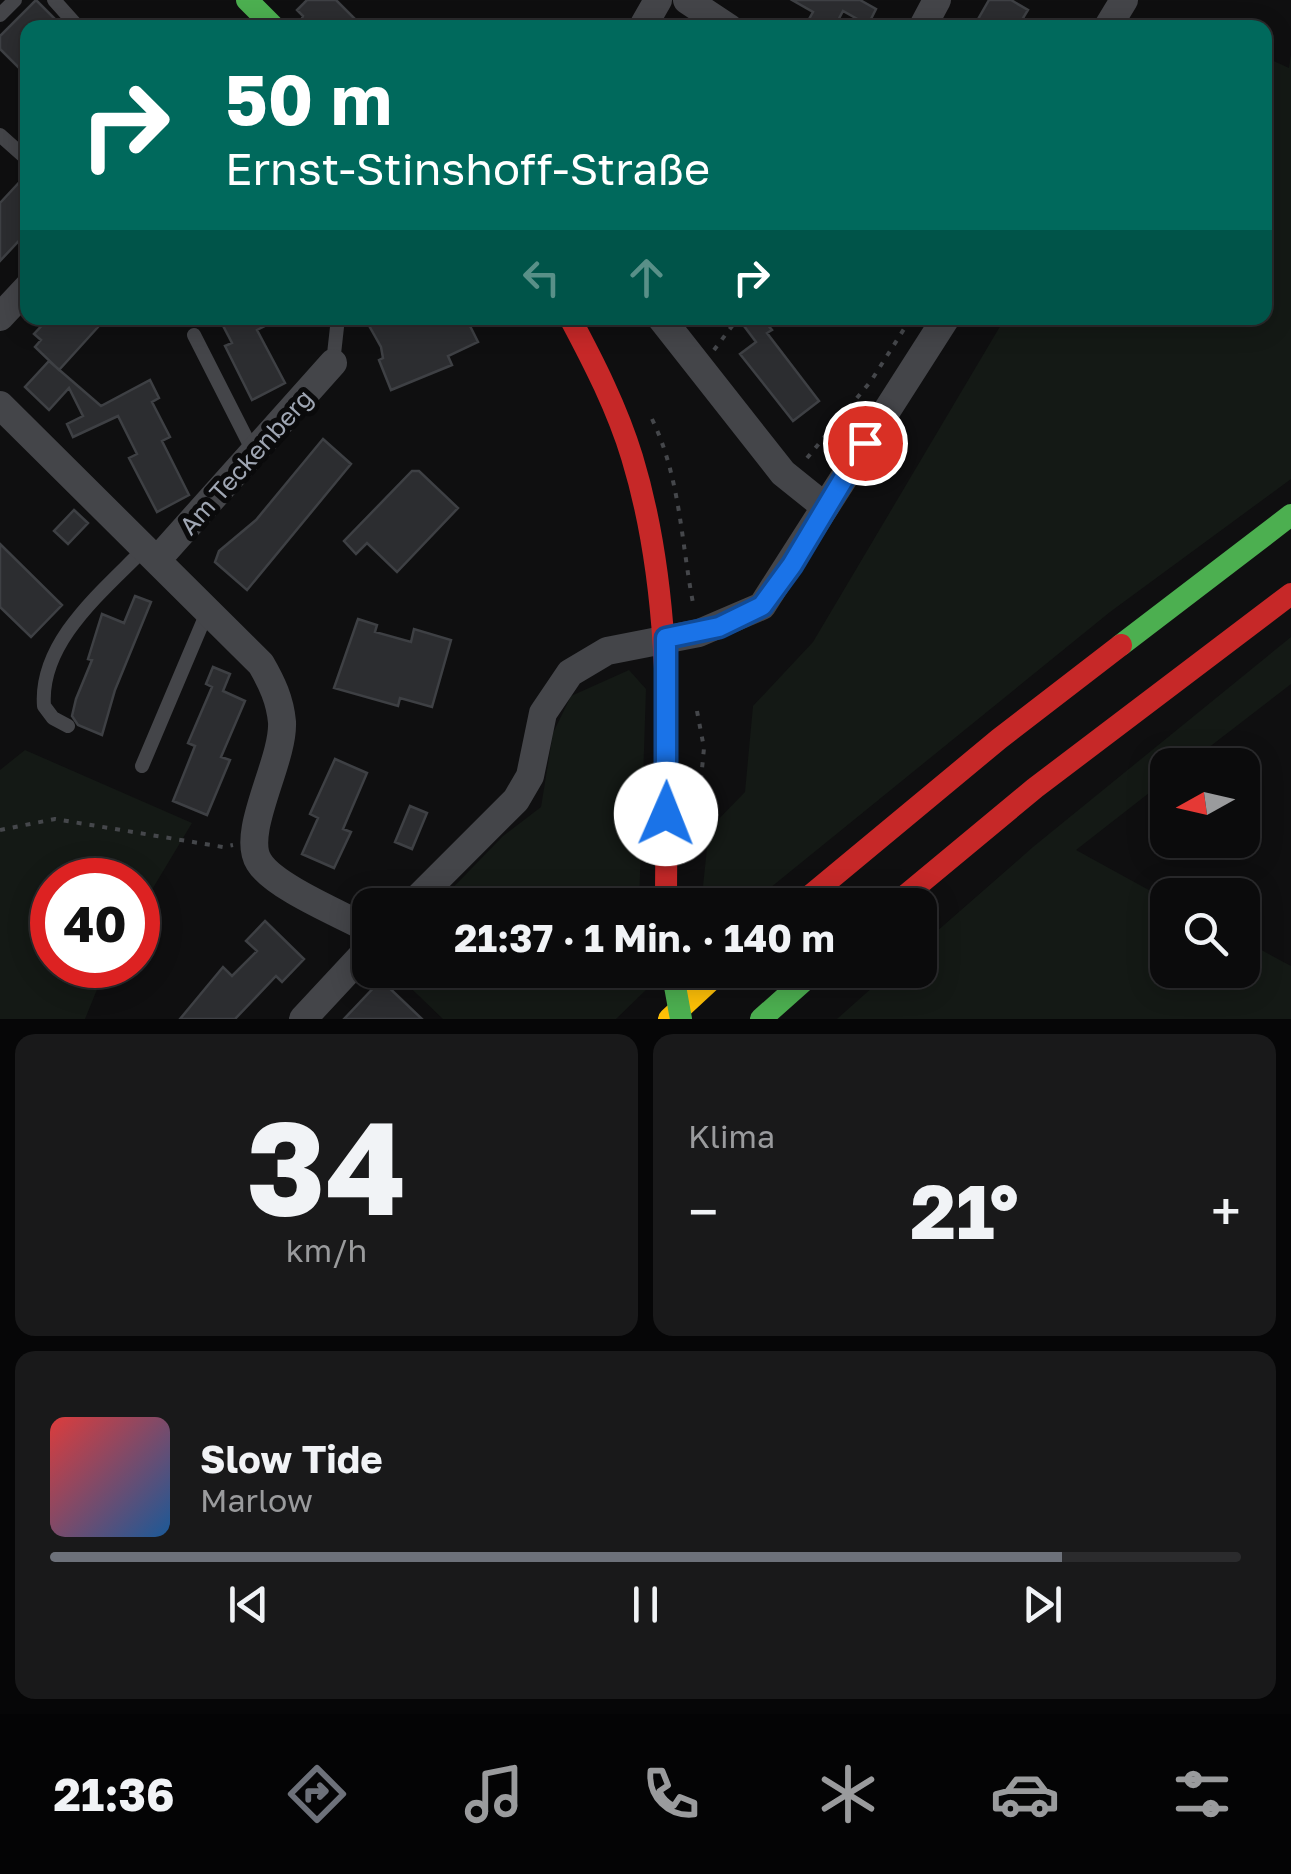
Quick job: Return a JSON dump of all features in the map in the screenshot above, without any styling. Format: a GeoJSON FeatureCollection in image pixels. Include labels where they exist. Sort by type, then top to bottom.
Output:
{"type":"FeatureCollection","features":[{"type":"Feature","properties":{"kind":"main road"},"geometry":{"type":"LineString","coordinates":[[574,325],[626,427],[658,562],[666,638],[666,888]]}},
{"type":"Feature","properties":{"kind":"main road"},"geometry":{"type":"LineString","coordinates":[[818,888],[999,738],[1291,515]]}},
{"type":"Feature","properties":{"kind":"main road"},"geometry":{"type":"LineString","coordinates":[[914,888],[1035,788],[1291,594]]}},
{"type":"Feature","properties":{"kind":"main road"},"geometry":{"type":"LineString","coordinates":[[675,988],[680,1019]]}},
{"type":"Feature","properties":{"kind":"main road"},"geometry":{"type":"LineString","coordinates":[[670,1019],[703,988]]}},
{"type":"Feature","properties":{"kind":"main road"},"geometry":{"type":"LineString","coordinates":[[761,1019],[796,988]]}},
{"type":"Feature","properties":{"kind":"street"},"geometry":{"type":"LineString","coordinates":[[688,0],[718,20]]}},
{"type":"Feature","properties":{"kind":"street"},"geometry":{"type":"LineString","coordinates":[[1,315],[20,295]]}},
{"type":"Feature","properties":{"kind":"street"},"geometry":{"type":"LineString","coordinates":[[667,325],[784,473],[814,498]]}},
{"type":"Feature","properties":{"kind":"street"},"geometry":{"type":"LineString","coordinates":[[428,888],[516,800],[530,776],[543,713],[570,672],[607,651],[719,627],[762,606],[792,565],[814,498],[941,325]]}},
{"type":"Feature","properties":{"kind":"street","name":"Am Teckenberg"},"geometry":{"type":"LineString","coordinates":[[151,555],[254,454],[333,362]]}},
{"type":"Feature","properties":{"kind":"street"},"geometry":{"type":"LineString","coordinates":[[0,405],[262,664],[276,692],[282,723],[278,758],[252,840],[258,862],[272,876],[352,920]]}},
{"type":"Feature","properties":{"kind":"street"},"geometry":{"type":"LineString","coordinates":[[303,1019],[352,966]]}},
{"type":"Feature","properties":{"kind":"lane"},"geometry":{"type":"LineString","coordinates":[[0,15],[15,0]]}},
{"type":"Feature","properties":{"kind":"lane"},"geometry":{"type":"LineString","coordinates":[[54,0],[72,20]]}},
{"type":"Feature","properties":{"kind":"lane"},"geometry":{"type":"LineString","coordinates":[[333,362],[338,350],[338,325]]}},
{"type":"Feature","properties":{"kind":"lane"},"geometry":{"type":"LineString","coordinates":[[194,335],[254,454]]}},
{"type":"Feature","properties":{"kind":"lane"},"geometry":{"type":"LineString","coordinates":[[68,726],[53,718],[44,706],[47,677],[70,625],[151,555]]}},
{"type":"Feature","properties":{"kind":"lane"},"geometry":{"type":"LineString","coordinates":[[142,766],[208,609]]}},
{"type":"Feature","properties":{"kind":"path"},"geometry":{"type":"LineString","coordinates":[[702,365],[733,325]]}},
{"type":"Feature","properties":{"kind":"path"},"geometry":{"type":"LineString","coordinates":[[814,498],[803,464],[872,381],[906,325]]}},
{"type":"Feature","properties":{"kind":"path"},"geometry":{"type":"LineString","coordinates":[[0,830],[55,819],[224,847],[252,840]]}},
{"type":"Feature","properties":{"kind":"shaded area"},"geometry":{"type":"Polygon","coordinates":[[[1291,54],[1291,479],[1110,612],[770,888],[703,888],[709,829],[745,792],[753,706],[813,642],[1001,325],[1272,325],[1272,60],[1289,68],[1291,54]]]}},
{"type":"Feature","properties":{"kind":"shaded area"},"geometry":{"type":"Polygon","coordinates":[[[1291,637],[1291,684],[1208,748],[1155,748],[1291,637]]]}},
{"type":"Feature","properties":{"kind":"shaded area"},"geometry":{"type":"Polygon","coordinates":[[[629,670],[646,689],[640,888],[453,888],[503,836],[541,807],[553,733],[571,696],[629,670]]]}},
{"type":"Feature","properties":{"kind":"shaded area"},"geometry":{"type":"Polygon","coordinates":[[[25,750],[192,823],[160,876],[160,858],[30,858],[30,988],[98,988],[85,1019],[0,1019],[0,770],[25,750]]]}},
{"type":"Feature","properties":{"kind":"shaded area"},"geometry":{"type":"Polygon","coordinates":[[[1150,752],[1150,792],[1076,850],[1150,891],[1150,988],[1260,988],[1260,949],[1291,966],[1291,1019],[837,1019],[872,988],[937,988],[937,931],[1150,752]]]}},
{"type":"Feature","properties":{"kind":"shaded area"},"geometry":{"type":"Polygon","coordinates":[[[411,988],[648,988],[616,1019],[443,1019],[411,988]]]}},
{"type":"Feature","properties":{"kind":"building"},"geometry":{"type":"Polygon","coordinates":[[[36,0],[56,20],[20,20],[20,69],[0,49],[0,36],[36,0]]]}},
{"type":"Feature","properties":{"kind":"building"},"geometry":{"type":"Polygon","coordinates":[[[307,0],[336,0],[356,20],[301,20],[303,16],[297,10],[307,0]]]}},
{"type":"Feature","properties":{"kind":"building"},"geometry":{"type":"Polygon","coordinates":[[[792,0],[860,0],[876,9],[870,20],[859,20],[843,11],[838,20],[808,20],[813,12],[792,0]]]}},
{"type":"Feature","properties":{"kind":"building"},"geometry":{"type":"Polygon","coordinates":[[[989,0],[1011,0],[1028,10],[1022,20],[978,20],[989,0]]]}},
{"type":"Feature","properties":{"kind":"building"},"geometry":{"type":"Polygon","coordinates":[[[20,182],[20,240],[0,261],[0,203],[20,182]]]}},
{"type":"Feature","properties":{"kind":"building"},"geometry":{"type":"Polygon","coordinates":[[[42,325],[98,327],[59,370],[35,347],[41,340],[34,334],[42,325]]]}},
{"type":"Feature","properties":{"kind":"building"},"geometry":{"type":"Polygon","coordinates":[[[223,325],[267,325],[257,330],[285,383],[252,400],[225,346],[232,343],[223,325]]]}},
{"type":"Feature","properties":{"kind":"building"},"geometry":{"type":"Polygon","coordinates":[[[369,325],[470,325],[478,342],[448,356],[452,365],[391,390],[379,360],[383,358],[369,325]]]}},
{"type":"Feature","properties":{"kind":"building"},"geometry":{"type":"Polygon","coordinates":[[[743,325],[768,325],[772,330],[767,333],[819,401],[793,421],[740,354],[756,342],[743,325]]]}},
{"type":"Feature","properties":{"kind":"building"},"geometry":{"type":"Polygon","coordinates":[[[49,361],[101,406],[150,380],[159,398],[152,402],[170,437],[162,441],[189,495],[157,512],[129,458],[137,454],[118,416],[73,437],[67,424],[83,416],[69,388],[49,410],[25,387],[49,361]]]}},
{"type":"Feature","properties":{"kind":"building"},"geometry":{"type":"Polygon","coordinates":[[[323,439],[351,464],[247,590],[215,562],[219,551],[256,520],[323,439]]]}},
{"type":"Feature","properties":{"kind":"building"},"geometry":{"type":"Polygon","coordinates":[[[412,471],[419,471],[458,508],[397,572],[367,543],[356,554],[344,541],[412,471]]]}},
{"type":"Feature","properties":{"kind":"building"},"geometry":{"type":"Polygon","coordinates":[[[74,510],[88,523],[68,544],[54,531],[74,510]]]}},
{"type":"Feature","properties":{"kind":"building"},"geometry":{"type":"Polygon","coordinates":[[[0,544],[62,605],[31,637],[0,607],[0,544]]]}},
{"type":"Feature","properties":{"kind":"building"},"geometry":{"type":"Polygon","coordinates":[[[135,596],[151,602],[115,690],[102,735],[78,725],[72,716],[76,699],[92,660],[88,659],[102,614],[124,623],[135,596]]]}},
{"type":"Feature","properties":{"kind":"building"},"geometry":{"type":"Polygon","coordinates":[[[358,619],[377,625],[375,632],[411,642],[414,629],[451,640],[432,707],[400,698],[398,706],[334,688],[358,619]]]}},
{"type":"Feature","properties":{"kind":"building"},"geometry":{"type":"Polygon","coordinates":[[[213,667],[230,674],[223,691],[245,701],[221,757],[230,760],[207,815],[173,801],[195,746],[188,743],[212,687],[206,684],[213,667]]]}},
{"type":"Feature","properties":{"kind":"building"},"geometry":{"type":"Polygon","coordinates":[[[335,759],[367,773],[343,829],[351,832],[334,868],[302,854],[318,818],[310,814],[335,759]]]}},
{"type":"Feature","properties":{"kind":"building"},"geometry":{"type":"Polygon","coordinates":[[[410,806],[427,813],[412,849],[395,842],[410,806]]]}},
{"type":"Feature","properties":{"kind":"building"},"geometry":{"type":"Polygon","coordinates":[[[265,921],[304,959],[282,982],[276,976],[235,1019],[180,1019],[223,967],[232,976],[257,951],[246,941],[265,921]]]}},
{"type":"Feature","properties":{"kind":"building"},"geometry":{"type":"Polygon","coordinates":[[[373,988],[389,988],[422,1019],[344,1019],[373,988]]]}},
{"type":"Feature","properties":{"kind":"traffic: fast"},"geometry":{"type":"LineString","coordinates":[[247,0],[267,20]]}},
{"type":"Feature","properties":{"kind":"traffic: fast"},"geometry":{"type":"LineString","coordinates":[[1121,645],[1291,515]]}},
{"type":"Feature","properties":{"kind":"traffic: fast"},"geometry":{"type":"LineString","coordinates":[[675,988],[681,1019]]}},
{"type":"Feature","properties":{"kind":"traffic: fast"},"geometry":{"type":"LineString","coordinates":[[761,1019],[796,988]]}},
{"type":"Feature","properties":{"kind":"traffic: slow"},"geometry":{"type":"LineString","coordinates":[[669,1019],[703,988]]}},
{"type":"Feature","properties":{"kind":"traffic: jam"},"geometry":{"type":"LineString","coordinates":[[574,325],[626,439],[656,567],[666,680],[666,888]]}},
{"type":"Feature","properties":{"kind":"traffic: jam"},"geometry":{"type":"LineString","coordinates":[[914,888],[1035,788],[1291,594]]}},
{"type":"Feature","properties":{"kind":"traffic: jam"},"geometry":{"type":"LineString","coordinates":[[819,888],[999,739],[1121,645]]}},
{"type":"Feature","properties":{"kind":"route"},"geometry":{"type":"LineString","coordinates":[[666,814],[666,638],[719,627],[762,606],[792,565],[865,443]]}}]}
